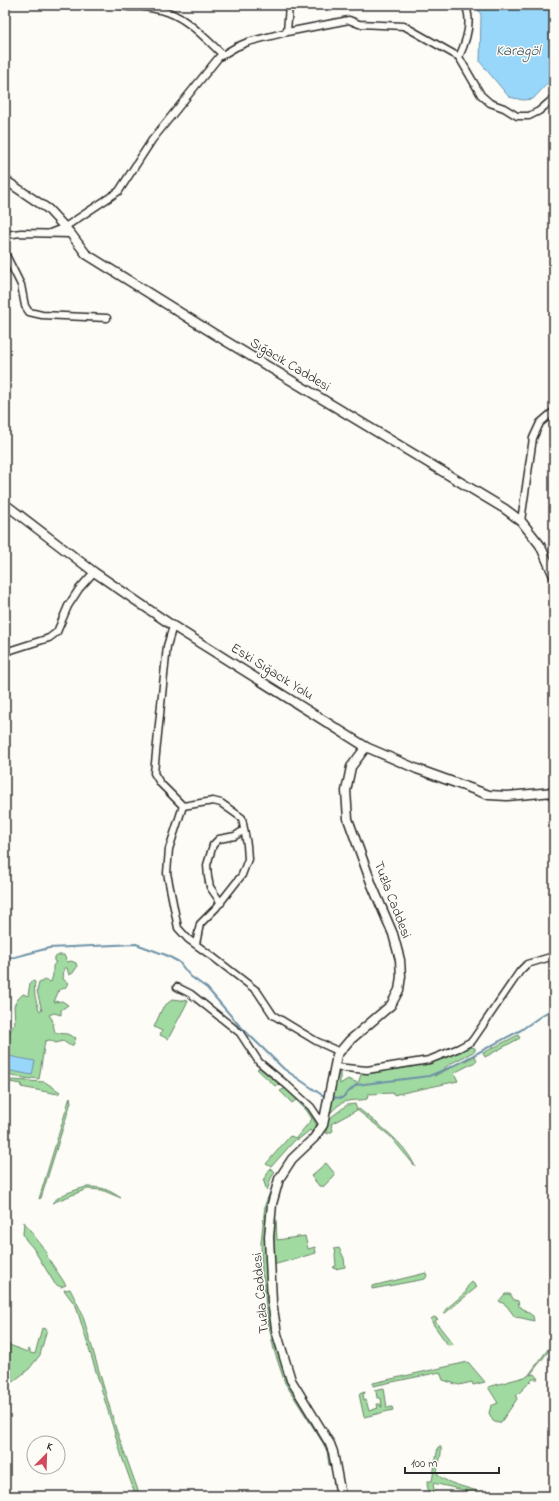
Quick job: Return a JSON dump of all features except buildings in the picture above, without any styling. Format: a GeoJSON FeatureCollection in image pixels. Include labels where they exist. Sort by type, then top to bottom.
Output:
{"type":"FeatureCollection","features":[{"type":"Feature","properties":{"kind":"main road","name":"Sığacık Caddesi"},"geometry":{"type":"LineString","coordinates":[[5,180],[48,209],[68,230],[86,254],[224,340],[505,509],[521,521],[540,545],[554,576]]}},
{"type":"Feature","properties":{"kind":"main road","name":"Eski Sığacık Yolu"},"geometry":{"type":"LineString","coordinates":[[5,504],[94,572],[173,626],[366,747],[417,769],[489,795],[507,796],[554,792]]}},
{"type":"Feature","properties":{"kind":"main road","name":"Tuzla Caddesi"},"geometry":{"type":"LineString","coordinates":[[341,1496],[333,1452],[330,1444],[291,1380],[277,1334],[272,1302],[269,1237],[272,1204],[279,1179],[288,1164],[314,1138],[322,1125],[337,1055],[349,1041],[391,1005],[399,990],[401,976],[400,960],[393,934],[372,885],[348,819],[346,792],[351,767],[366,747]]}},
{"type":"Feature","properties":{"kind":"street"},"geometry":{"type":"LineString","coordinates":[[119,5],[162,11],[176,16],[200,33],[223,55]]}},
{"type":"Feature","properties":{"kind":"street"},"geometry":{"type":"LineString","coordinates":[[287,32],[289,5]]}},
{"type":"Feature","properties":{"kind":"street"},"geometry":{"type":"LineString","coordinates":[[459,57],[466,44],[468,18],[465,5]]}},
{"type":"Feature","properties":{"kind":"street"},"geometry":{"type":"LineString","coordinates":[[5,235],[21,233],[50,234],[68,230],[119,191],[152,140],[219,57],[248,42],[287,32],[349,20],[359,24],[404,26],[459,57],[481,95],[490,103],[504,108],[517,116],[530,116],[539,111],[554,98]]}},
{"type":"Feature","properties":{"kind":"street"},"geometry":{"type":"LineString","coordinates":[[5,253],[20,285],[25,306],[29,312],[42,315],[107,318]]}},
{"type":"Feature","properties":{"kind":"street"},"geometry":{"type":"LineString","coordinates":[[521,521],[532,438],[540,423],[554,411]]}},
{"type":"Feature","properties":{"kind":"street"},"geometry":{"type":"LineString","coordinates":[[5,652],[49,638],[57,632],[68,606],[79,589],[94,572]]}},
{"type":"Feature","properties":{"kind":"street"},"geometry":{"type":"LineString","coordinates":[[173,626],[167,646],[154,773],[160,783],[183,806]]}},
{"type":"Feature","properties":{"kind":"street"},"geometry":{"type":"LineString","coordinates":[[183,806],[213,801],[221,803],[242,818],[247,845],[248,860],[242,875],[221,903],[200,924],[196,944]]}},
{"type":"Feature","properties":{"kind":"street"},"geometry":{"type":"LineString","coordinates":[[183,806],[169,849],[167,873],[178,928],[188,939],[256,991],[273,1015],[316,1041],[340,1052]]}},
{"type":"Feature","properties":{"kind":"street"},"geometry":{"type":"LineString","coordinates":[[221,903],[210,887],[208,877],[207,865],[213,845],[219,839],[235,836],[244,830]]}},
{"type":"Feature","properties":{"kind":"street"},"geometry":{"type":"LineString","coordinates":[[335,1067],[367,1070],[429,1060],[459,1048],[472,1041],[520,971],[527,964],[554,956]]}},
{"type":"Feature","properties":{"kind":"street"},"geometry":{"type":"LineString","coordinates":[[177,987],[191,994],[240,1033],[259,1062],[311,1107],[322,1125]]}},
{"type":"Feature","properties":{"kind":"green space"},"geometry":{"type":"Polygon","coordinates":[[[59,955],[64,955],[67,962],[71,961],[76,963],[77,967],[73,973],[69,975],[67,968],[64,968],[63,979],[68,983],[65,988],[59,990],[54,1002],[62,1001],[68,1005],[61,1010],[61,1015],[54,1013],[49,1015],[52,1019],[55,1033],[67,1034],[76,1038],[73,1045],[69,1045],[63,1041],[56,1043],[50,1040],[45,1041],[39,1079],[5,1075],[5,1050],[7,1050],[7,1037],[15,1023],[14,1006],[23,994],[28,996],[30,983],[33,981],[35,982],[35,993],[39,1010],[42,1011],[37,991],[39,983],[45,980],[51,982],[53,966],[56,962],[54,961],[54,958],[59,955]]]}},
{"type":"Feature","properties":{"kind":"green space"},"geometry":{"type":"Polygon","coordinates":[[[173,999],[188,1001],[168,1039],[160,1035],[162,1031],[154,1027],[163,1007],[173,999]]]}},
{"type":"Feature","properties":{"kind":"green space"},"geometry":{"type":"Polygon","coordinates":[[[518,1035],[520,1038],[485,1057],[483,1053],[518,1035]]]}},
{"type":"Feature","properties":{"kind":"green space"},"geometry":{"type":"Polygon","coordinates":[[[471,1047],[475,1048],[475,1051],[450,1064],[434,1076],[475,1056],[477,1061],[454,1073],[458,1081],[393,1095],[393,1093],[368,1094],[367,1099],[340,1104],[327,1115],[334,1078],[340,1072],[340,1084],[348,1079],[358,1083],[362,1072],[399,1069],[424,1064],[471,1047]]]}},
{"type":"Feature","properties":{"kind":"green space"},"geometry":{"type":"Polygon","coordinates":[[[261,1067],[281,1083],[275,1086],[257,1069],[261,1067]]]}},
{"type":"Feature","properties":{"kind":"green space"},"geometry":{"type":"Polygon","coordinates":[[[11,1080],[45,1082],[60,1092],[58,1094],[21,1087],[22,1084],[9,1082],[11,1080]]]}},
{"type":"Feature","properties":{"kind":"green space"},"geometry":{"type":"Polygon","coordinates":[[[286,1088],[308,1108],[318,1128],[314,1135],[310,1130],[299,1139],[295,1140],[271,1167],[266,1164],[290,1136],[296,1138],[312,1119],[307,1111],[296,1100],[292,1103],[280,1091],[286,1088]]]}},
{"type":"Feature","properties":{"kind":"green space"},"geometry":{"type":"Polygon","coordinates":[[[70,1097],[71,1102],[41,1198],[39,1199],[70,1097]]]}},
{"type":"Feature","properties":{"kind":"green space"},"geometry":{"type":"Polygon","coordinates":[[[355,1104],[357,1110],[331,1124],[333,1131],[327,1134],[325,1127],[326,1121],[347,1105],[355,1104]]]}},
{"type":"Feature","properties":{"kind":"green space"},"geometry":{"type":"Polygon","coordinates":[[[359,1109],[390,1134],[404,1149],[415,1166],[390,1136],[357,1110],[359,1109]]]}},
{"type":"Feature","properties":{"kind":"green space"},"geometry":{"type":"Polygon","coordinates":[[[326,1163],[335,1174],[323,1187],[321,1185],[320,1187],[311,1176],[326,1163]]]}},
{"type":"Feature","properties":{"kind":"green space"},"geometry":{"type":"Polygon","coordinates":[[[270,1168],[275,1172],[271,1178],[267,1191],[263,1179],[265,1179],[270,1168]]]}},
{"type":"Feature","properties":{"kind":"green space"},"geometry":{"type":"Polygon","coordinates":[[[86,1187],[105,1189],[121,1198],[102,1190],[87,1189],[52,1203],[72,1191],[86,1187]]]}},
{"type":"Feature","properties":{"kind":"green space"},"geometry":{"type":"Polygon","coordinates":[[[270,1192],[272,1193],[266,1248],[267,1298],[275,1345],[288,1383],[330,1450],[332,1464],[329,1465],[327,1451],[323,1443],[285,1383],[274,1350],[266,1311],[264,1281],[262,1274],[261,1243],[265,1205],[270,1192]]]}},
{"type":"Feature","properties":{"kind":"green space"},"geometry":{"type":"Polygon","coordinates":[[[272,1219],[276,1219],[277,1240],[305,1236],[308,1249],[315,1247],[316,1253],[273,1265],[274,1228],[272,1219]]]}},
{"type":"Feature","properties":{"kind":"green space"},"geometry":{"type":"Polygon","coordinates":[[[24,1222],[47,1253],[46,1255],[66,1285],[61,1287],[55,1284],[23,1234],[24,1222]]]}},
{"type":"Feature","properties":{"kind":"green space"},"geometry":{"type":"Polygon","coordinates":[[[339,1248],[344,1258],[345,1267],[335,1269],[333,1267],[336,1266],[336,1251],[334,1249],[339,1248]]]}},
{"type":"Feature","properties":{"kind":"green space"},"geometry":{"type":"Polygon","coordinates":[[[426,1273],[427,1276],[425,1279],[372,1289],[372,1286],[426,1273]]]}},
{"type":"Feature","properties":{"kind":"green space"},"geometry":{"type":"Polygon","coordinates":[[[472,1282],[477,1287],[444,1314],[445,1310],[466,1292],[467,1287],[472,1282]]]}},
{"type":"Feature","properties":{"kind":"green space"},"geometry":{"type":"Polygon","coordinates":[[[70,1289],[82,1313],[116,1429],[140,1496],[136,1496],[123,1460],[76,1306],[64,1290],[70,1289]]]}},
{"type":"Feature","properties":{"kind":"green space"},"geometry":{"type":"Polygon","coordinates":[[[505,1294],[510,1294],[514,1300],[518,1301],[519,1306],[533,1316],[534,1321],[515,1317],[506,1305],[499,1301],[505,1294]]]}},
{"type":"Feature","properties":{"kind":"green space"},"geometry":{"type":"Polygon","coordinates":[[[434,1317],[438,1319],[435,1321],[453,1344],[448,1345],[433,1324],[431,1319],[434,1317]]]}},
{"type":"Feature","properties":{"kind":"green space"},"geometry":{"type":"Polygon","coordinates":[[[42,1328],[47,1329],[40,1355],[29,1369],[5,1388],[5,1348],[7,1344],[27,1352],[28,1349],[30,1350],[30,1353],[35,1354],[42,1328]]]}},
{"type":"Feature","properties":{"kind":"green space"},"geometry":{"type":"Polygon","coordinates":[[[554,1341],[554,1344],[530,1375],[534,1374],[538,1379],[533,1379],[516,1396],[517,1399],[501,1422],[497,1423],[493,1421],[489,1413],[491,1406],[498,1403],[488,1387],[528,1376],[554,1341]]]}},
{"type":"Feature","properties":{"kind":"green space"},"geometry":{"type":"Polygon","coordinates":[[[468,1362],[485,1382],[473,1385],[472,1382],[459,1385],[443,1380],[440,1372],[373,1386],[373,1383],[468,1362]]]}},
{"type":"Feature","properties":{"kind":"green space"},"geometry":{"type":"Polygon","coordinates":[[[384,1388],[387,1408],[392,1407],[393,1410],[364,1417],[359,1394],[365,1392],[363,1394],[364,1400],[366,1400],[369,1411],[378,1408],[377,1404],[380,1404],[382,1407],[381,1398],[377,1398],[376,1391],[374,1390],[384,1388]]]}},
{"type":"Feature","properties":{"kind":"green space"},"geometry":{"type":"Polygon","coordinates":[[[438,1447],[441,1447],[441,1451],[437,1472],[438,1475],[448,1481],[477,1491],[477,1495],[433,1483],[435,1496],[430,1496],[427,1485],[428,1481],[432,1481],[438,1447]]]}},
{"type":"Feature","properties":{"kind":"water","name":"Karagöl"},"geometry":{"type":"Polygon","coordinates":[[[476,5],[554,5],[554,81],[548,83],[533,99],[523,100],[509,97],[480,62],[481,15],[476,5]]]}},
{"type":"Feature","properties":{"kind":"water"},"geometry":{"type":"Polygon","coordinates":[[[8,1056],[35,1061],[32,1075],[6,1070],[8,1056]]]}},
{"type":"Feature","properties":{"kind":"waterway"},"geometry":{"type":"LineString","coordinates":[[5,958],[15,957],[49,948],[136,944],[166,955],[179,962],[190,976],[207,988],[238,1024],[284,1069],[322,1095],[326,1096]]}},
{"type":"Feature","properties":{"kind":"waterway"},"geometry":{"type":"LineString","coordinates":[[331,1097],[342,1098],[356,1085],[429,1076],[451,1067],[521,1030],[554,1008]]}}]}
